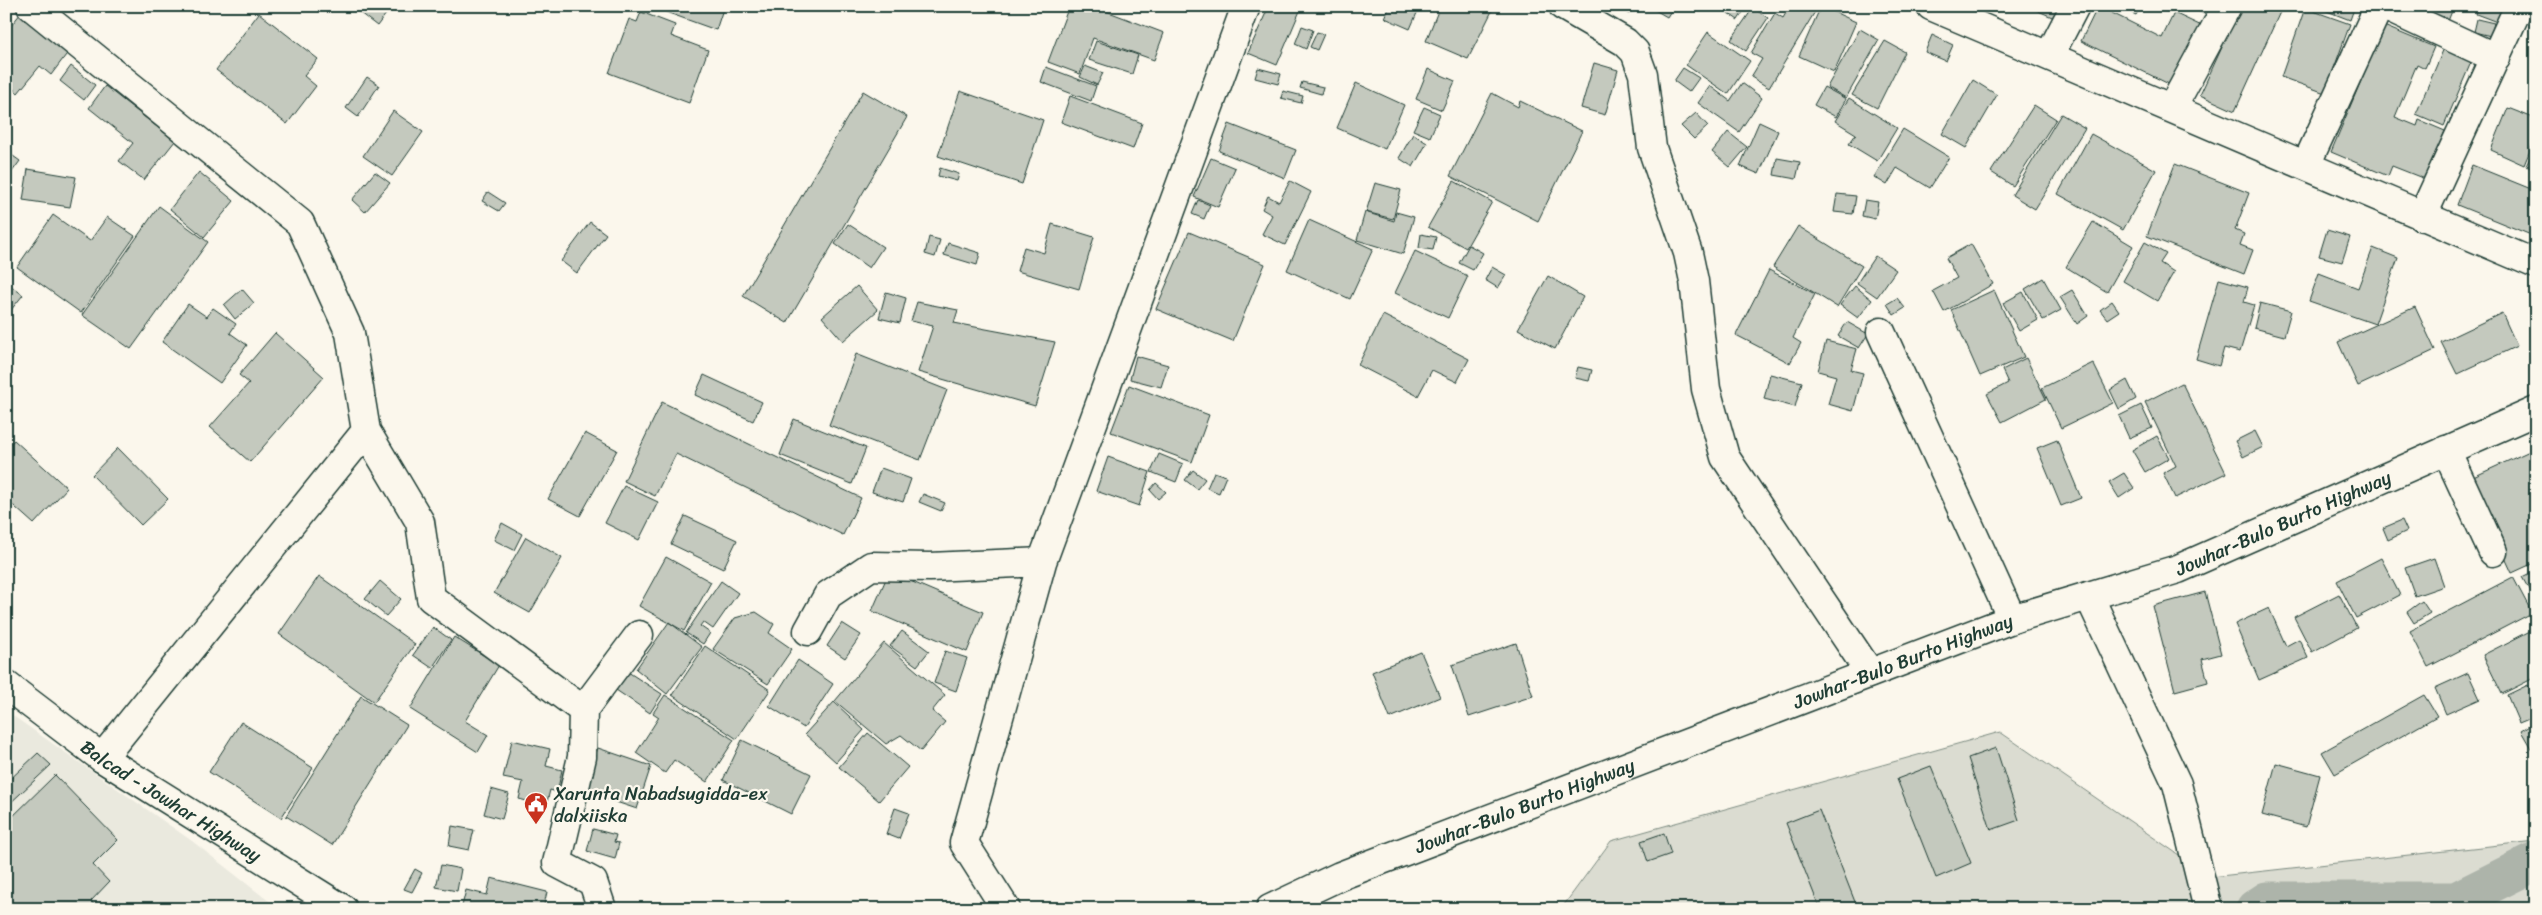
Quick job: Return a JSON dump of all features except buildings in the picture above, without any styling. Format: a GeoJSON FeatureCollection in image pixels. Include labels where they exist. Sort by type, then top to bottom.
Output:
{"type":"FeatureCollection","features":[{"type":"Feature","properties":{"kind":"street"},"geometry":{"type":"LineString","coordinates":[[31,6],[300,223],[350,334],[366,431],[420,522],[431,598],[583,710]]}},
{"type":"Feature","properties":{"kind":"street"},"geometry":{"type":"LineString","coordinates":[[1006,909],[964,843],[1042,562],[1246,6]]}},
{"type":"Feature","properties":{"kind":"street"},"geometry":{"type":"LineString","coordinates":[[1563,6],[1625,42],[1635,52],[1643,74],[1652,148],[1688,253],[1694,281],[1706,389],[1725,458],[1870,673]]}},
{"type":"Feature","properties":{"kind":"street"},"geometry":{"type":"LineString","coordinates":[[1931,6],[2536,264]]}},
{"type":"Feature","properties":{"kind":"street"},"geometry":{"type":"LineString","coordinates":[[2050,56],[2075,6]]}},
{"type":"Feature","properties":{"kind":"street"},"geometry":{"type":"LineString","coordinates":[[2172,108],[2226,6]]}},
{"type":"Feature","properties":{"kind":"street"},"geometry":{"type":"LineString","coordinates":[[2306,165],[2379,6]]}},
{"type":"Feature","properties":{"kind":"street"},"geometry":{"type":"LineString","coordinates":[[2384,6],[2496,58]]}},
{"type":"Feature","properties":{"kind":"street"},"geometry":{"type":"LineString","coordinates":[[2422,217],[2520,6]]}},
{"type":"Feature","properties":{"kind":"street"},"geometry":{"type":"LineString","coordinates":[[1881,332],[2012,619]]}},
{"type":"Feature","properties":{"kind":"street","name":"Jowhar-Bulo Burto Highway"},"geometry":{"type":"LineString","coordinates":[[1270,909],[1340,876],[2012,619],[2178,569],[2536,411]]}},
{"type":"Feature","properties":{"kind":"street"},"geometry":{"type":"LineString","coordinates":[[102,758],[366,431]]}},
{"type":"Feature","properties":{"kind":"street"},"geometry":{"type":"LineString","coordinates":[[2446,450],[2493,552]]}},
{"type":"Feature","properties":{"kind":"street"},"geometry":{"type":"LineString","coordinates":[[808,631],[828,595],[871,566],[930,567],[1042,562]]}},
{"type":"Feature","properties":{"kind":"street"},"geometry":{"type":"LineString","coordinates":[[2089,596],[2177,784],[2208,909]]}},
{"type":"Feature","properties":{"kind":"street"},"geometry":{"type":"LineString","coordinates":[[602,909],[593,882],[557,863],[582,757],[583,710],[639,635]]}},
{"type":"Feature","properties":{"kind":"street","name":"Balcad - Jowhar Highway"},"geometry":{"type":"LineString","coordinates":[[6,685],[102,758],[343,909]]}},
{"type":"Feature","properties":{"kind":"shaded area"},"geometry":{"type":"Polygon","coordinates":[[[6,711],[192,841],[279,909],[6,909],[6,711]]]}},
{"type":"Feature","properties":{"kind":"shaded area"},"geometry":{"type":"Polygon","coordinates":[[[2000,732],[2211,877],[2535,841],[2536,909],[1561,909],[1611,841],[2000,732]]]}},
{"type":"Feature","properties":{"kind":"waterway"},"geometry":{"type":"LineString","coordinates":[[2255,909],[2267,901],[2456,901],[2536,861]]}},
{"type":"Feature","properties":{"kind":"place","name":"Xarunta Nabadsugidda-ex dalxiiska"},"geometry":{"type":"Point","coordinates":[536,825]}}]}
